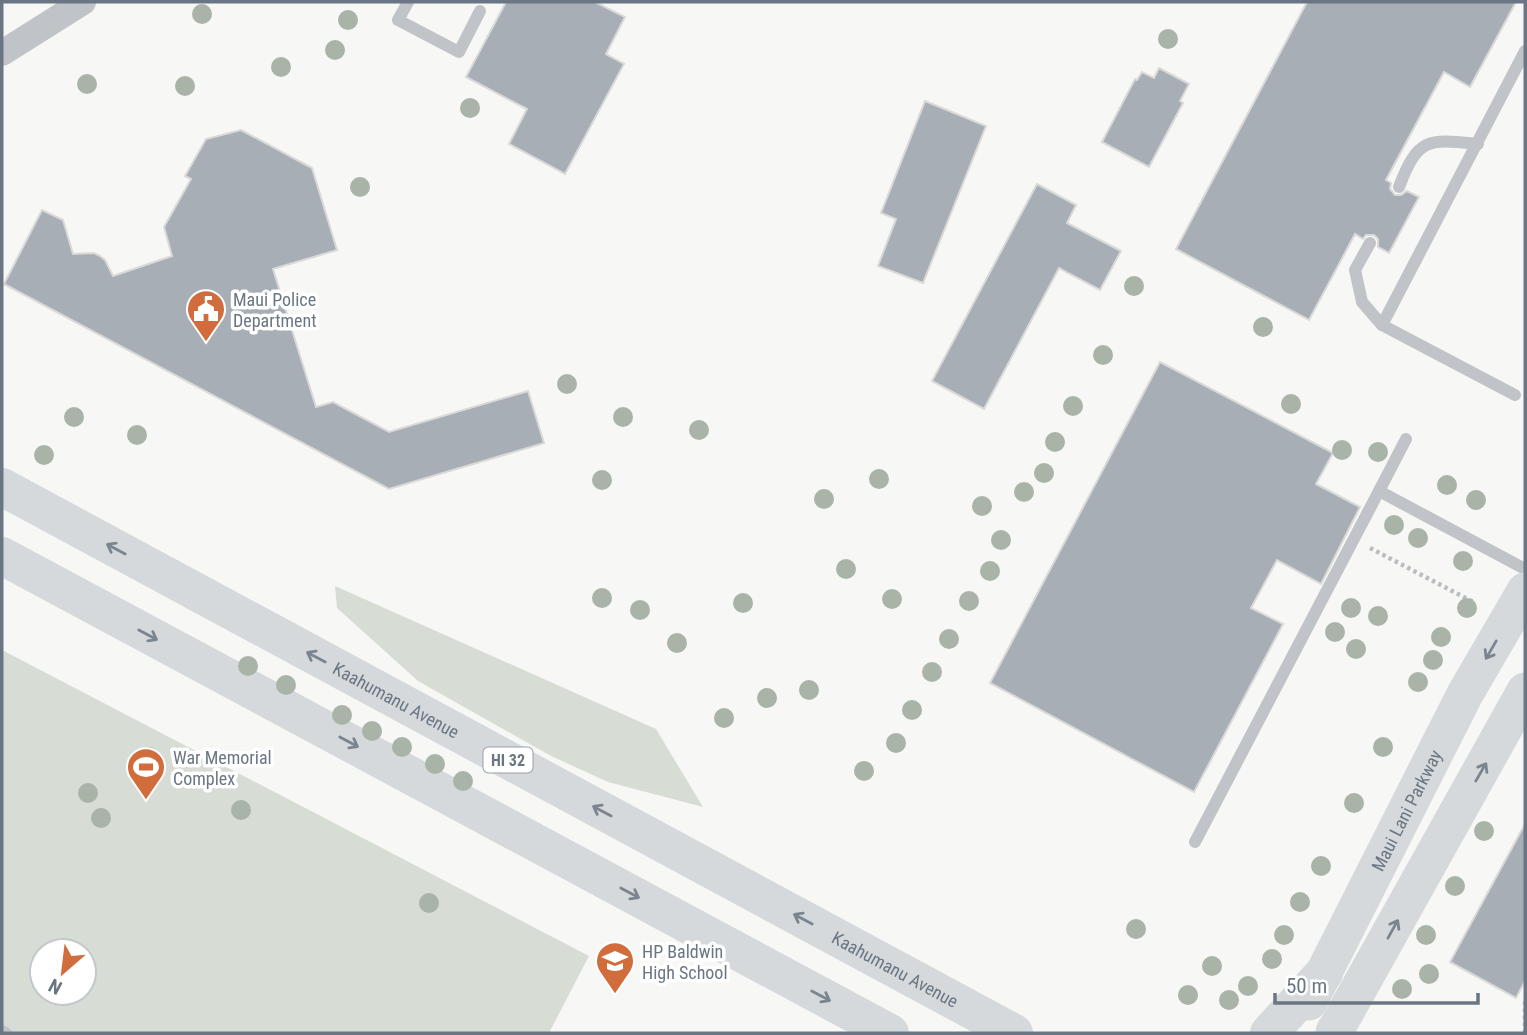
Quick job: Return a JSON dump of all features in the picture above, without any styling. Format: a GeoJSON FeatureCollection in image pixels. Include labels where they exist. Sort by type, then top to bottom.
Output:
{"type":"FeatureCollection","features":[{"type":"Feature","properties":{"kind":"main road","name":"Kaahumanu Avenue"},"geometry":{"type":"LineString","coordinates":[[2,487],[1003,1027],[1032,1033]]}},
{"type":"Feature","properties":{"kind":"main road"},"geometry":{"type":"LineString","coordinates":[[2,556],[890,1033]]}},
{"type":"Feature","properties":{"kind":"main road","name":"Maui Lani Parkway"},"geometry":{"type":"LineString","coordinates":[[1293,1033],[1465,694],[1525,591]]}},
{"type":"Feature","properties":{"kind":"main road"},"geometry":{"type":"LineString","coordinates":[[1335,1033],[1525,691]]}},
{"type":"Feature","properties":{"kind":"main road"},"geometry":{"type":"LineString","coordinates":[[1269,1033],[1324,973]]}},
{"type":"Feature","properties":{"kind":"street"},"geometry":{"type":"LineString","coordinates":[[2,54],[83,2]]}},
{"type":"Feature","properties":{"kind":"lane"},"geometry":{"type":"LineString","coordinates":[[408,2],[398,20],[459,51],[480,11]]}},
{"type":"Feature","properties":{"kind":"lane"},"geometry":{"type":"LineString","coordinates":[[1382,325],[1525,51]]}},
{"type":"Feature","properties":{"kind":"lane"},"geometry":{"type":"LineString","coordinates":[[1399,187],[1408,164],[1419,148],[1438,140],[1478,144]]}},
{"type":"Feature","properties":{"kind":"lane"},"geometry":{"type":"LineString","coordinates":[[1370,243],[1355,270],[1362,302],[1382,325],[1515,395]]}},
{"type":"Feature","properties":{"kind":"lane"},"geometry":{"type":"LineString","coordinates":[[1195,842],[1406,439]]}},
{"type":"Feature","properties":{"kind":"lane"},"geometry":{"type":"LineString","coordinates":[[1379,491],[1525,569]]}},
{"type":"Feature","properties":{"kind":"path"},"geometry":{"type":"LineString","coordinates":[[1353,539],[1475,603]]}},
{"type":"Feature","properties":{"kind":"path"},"geometry":{"type":"LineString","coordinates":[[1525,999],[1525,1033]]}},
{"type":"Feature","properties":{"kind":"shaded area"},"geometry":{"type":"Polygon","coordinates":[[[335,586],[656,729],[703,807],[608,782],[551,756],[418,681],[337,608],[335,586]]]}},
{"type":"Feature","properties":{"kind":"shaded area","name":"War Memorial Complex"},"geometry":{"type":"Polygon","coordinates":[[[2,650],[589,956],[549,1033],[2,1033],[2,650]]]}},
{"type":"Feature","properties":{"kind":"building"},"geometry":{"type":"Polygon","coordinates":[[[506,2],[595,2],[625,17],[606,54],[624,64],[565,174],[509,144],[527,109],[466,77],[506,2]]]}},
{"type":"Feature","properties":{"kind":"building"},"geometry":{"type":"Polygon","coordinates":[[[1307,2],[1516,2],[1470,87],[1444,72],[1386,180],[1391,183],[1390,189],[1395,195],[1407,191],[1419,197],[1389,253],[1378,247],[1378,239],[1374,235],[1366,235],[1363,239],[1355,234],[1309,320],[1176,249],[1307,2]]]}},
{"type":"Feature","properties":{"kind":"building"},"geometry":{"type":"Polygon","coordinates":[[[1159,68],[1189,84],[1180,101],[1183,103],[1149,167],[1102,142],[1135,79],[1137,80],[1142,72],[1154,78],[1159,68]]]}},
{"type":"Feature","properties":{"kind":"building"},"geometry":{"type":"Polygon","coordinates":[[[925,101],[986,126],[923,283],[878,266],[896,219],[881,213],[925,101]]]}},
{"type":"Feature","properties":{"kind":"building","name":"Maui Police Department"},"geometry":{"type":"Polygon","coordinates":[[[241,130],[312,168],[337,250],[273,269],[316,407],[333,402],[389,432],[528,391],[544,443],[389,489],[4,284],[42,210],[63,220],[73,254],[94,253],[100,256],[113,276],[172,256],[164,227],[191,179],[185,176],[206,139],[241,130]]]}},
{"type":"Feature","properties":{"kind":"building"},"geometry":{"type":"Polygon","coordinates":[[[1037,184],[1076,205],[1067,223],[1121,251],[1100,290],[1059,268],[984,409],[932,381],[1037,184]]]}},
{"type":"Feature","properties":{"kind":"building"},"geometry":{"type":"Polygon","coordinates":[[[1160,362],[1333,453],[1316,484],[1360,507],[1321,584],[1277,560],[1251,608],[1283,624],[1194,792],[990,683],[1160,362]]]}},
{"type":"Feature","properties":{"kind":"building"},"geometry":{"type":"Polygon","coordinates":[[[1525,824],[1525,981],[1516,998],[1450,962],[1525,824]]]}},
{"type":"Feature","properties":{"kind":"place","name":"Maui Police Department"},"geometry":{"type":"Point","coordinates":[206,343]}},
{"type":"Feature","properties":{"kind":"place","name":"War Memorial Complex"},"geometry":{"type":"Point","coordinates":[146,801]}},
{"type":"Feature","properties":{"kind":"place","name":"HP Baldwin High School"},"geometry":{"type":"Point","coordinates":[615,995]}}]}
